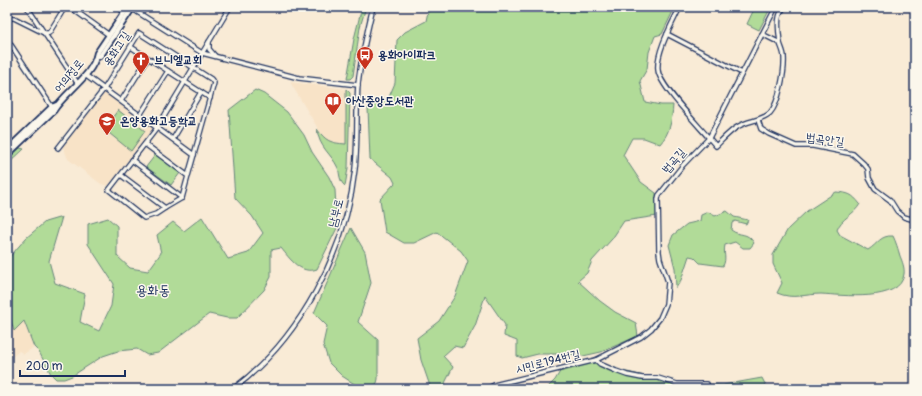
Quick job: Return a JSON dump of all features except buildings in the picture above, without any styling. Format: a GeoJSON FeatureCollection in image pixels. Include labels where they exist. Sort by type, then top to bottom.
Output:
{"type":"FeatureCollection","features":[{"type":"Feature","properties":{"kind":"main road","name":"어의정로"},"geometry":{"type":"LineString","coordinates":[[7,150],[78,84],[96,58],[97,53],[109,35],[131,7]]}},
{"type":"Feature","properties":{"kind":"main road","name":"어의정로"},"geometry":{"type":"LineString","coordinates":[[96,58],[101,55],[131,7]]}},
{"type":"Feature","properties":{"kind":"main road","name":"어의정로"},"geometry":{"type":"LineString","coordinates":[[7,153],[10,152],[49,115],[54,106]]}},
{"type":"Feature","properties":{"kind":"street"},"geometry":{"type":"LineString","coordinates":[[27,7],[78,84]]}},
{"type":"Feature","properties":{"kind":"street"},"geometry":{"type":"LineString","coordinates":[[7,18],[14,18],[44,33],[49,33],[65,7]]}},
{"type":"Feature","properties":{"kind":"street"},"geometry":{"type":"LineString","coordinates":[[70,7],[109,35]]}},
{"type":"Feature","properties":{"kind":"street"},"geometry":{"type":"LineString","coordinates":[[131,7],[202,53],[299,78],[358,85]]}},
{"type":"Feature","properties":{"kind":"street"},"geometry":{"type":"LineString","coordinates":[[193,68],[211,79],[214,83],[182,198],[156,214],[144,218],[109,190],[157,128],[209,40],[230,7]]}},
{"type":"Feature","properties":{"kind":"street","name":"남부로"},"geometry":{"type":"LineString","coordinates":[[233,389],[253,373],[288,334],[310,301],[330,261],[345,222],[353,185],[357,152],[358,85],[373,7]]}},
{"type":"Feature","properties":{"kind":"street"},"geometry":{"type":"LineString","coordinates":[[680,7],[667,34],[658,63],[659,77],[716,146],[738,126],[758,120],[769,114],[775,106],[785,56],[780,43],[778,21],[782,9],[785,7]]}},
{"type":"Feature","properties":{"kind":"street"},"geometry":{"type":"LineString","coordinates":[[776,7],[762,34],[780,43]]}},
{"type":"Feature","properties":{"kind":"street"},"geometry":{"type":"LineString","coordinates":[[842,7],[857,7]]}},
{"type":"Feature","properties":{"kind":"street","name":"용화고길"},"geometry":{"type":"LineString","coordinates":[[58,148],[104,88],[139,33],[193,68]]}},
{"type":"Feature","properties":{"kind":"street"},"geometry":{"type":"LineString","coordinates":[[667,34],[742,73]]}},
{"type":"Feature","properties":{"kind":"street","name":"법곡길"},"geometry":{"type":"LineString","coordinates":[[596,360],[641,337],[651,329],[660,318],[666,304],[668,282],[659,252],[659,195],[683,165],[709,138],[762,34]]}},
{"type":"Feature","properties":{"kind":"street"},"geometry":{"type":"LineString","coordinates":[[7,38],[54,106]]}},
{"type":"Feature","properties":{"kind":"street"},"geometry":{"type":"LineString","coordinates":[[209,40],[209,49],[216,56]]}},
{"type":"Feature","properties":{"kind":"street"},"geometry":{"type":"LineString","coordinates":[[131,46],[210,98]]}},
{"type":"Feature","properties":{"kind":"street"},"geometry":{"type":"LineString","coordinates":[[121,101],[148,58]]}},
{"type":"Feature","properties":{"kind":"street"},"geometry":{"type":"LineString","coordinates":[[140,115],[168,71]]}},
{"type":"Feature","properties":{"kind":"street"},"geometry":{"type":"LineString","coordinates":[[85,75],[194,155]]}},
{"type":"Feature","properties":{"kind":"street"},"geometry":{"type":"LineString","coordinates":[[173,139],[201,92]]}},
{"type":"Feature","properties":{"kind":"street","name":"법곡안길"},"geometry":{"type":"LineString","coordinates":[[758,120],[762,129],[769,134],[796,146],[813,146],[853,154],[868,169],[869,178],[875,189],[890,200],[897,211],[915,220]]}},
{"type":"Feature","properties":{"kind":"street"},"geometry":{"type":"LineString","coordinates":[[145,144],[188,176]]}},
{"type":"Feature","properties":{"kind":"street"},"geometry":{"type":"LineString","coordinates":[[132,160],[182,198]]}},
{"type":"Feature","properties":{"kind":"street"},"geometry":{"type":"LineString","coordinates":[[120,175],[165,208]]}},
{"type":"Feature","properties":{"kind":"street","name":"시민로194번길"},"geometry":{"type":"LineString","coordinates":[[488,389],[494,385],[596,360],[600,364],[627,375],[642,378],[658,378],[677,384],[707,384]]}},
{"type":"Feature","properties":{"kind":"shaded area"},"geometry":{"type":"Polygon","coordinates":[[[290,82],[346,89],[346,144],[328,142],[323,137],[290,82]]]}},
{"type":"Feature","properties":{"kind":"shaded area","name":"온양용화고등학교"},"geometry":{"type":"Polygon","coordinates":[[[104,91],[153,125],[153,128],[108,186],[101,184],[68,159],[62,145],[104,91]]]}},
{"type":"Feature","properties":{"kind":"shaded area"},"geometry":{"type":"Polygon","coordinates":[[[7,307],[14,331],[24,321],[34,347],[24,354],[19,351],[7,362],[7,307]]]}},
{"type":"Feature","properties":{"kind":"green space"},"geometry":{"type":"Polygon","coordinates":[[[362,7],[366,7],[360,27],[353,76],[350,79],[347,79],[354,39],[362,7]]]}},
{"type":"Feature","properties":{"kind":"green space"},"geometry":{"type":"Polygon","coordinates":[[[429,7],[675,7],[662,34],[655,36],[649,52],[647,69],[640,81],[645,102],[661,105],[673,105],[668,131],[660,144],[644,138],[632,138],[623,155],[641,182],[656,193],[657,216],[624,221],[612,239],[592,261],[587,273],[578,281],[600,301],[615,312],[636,323],[638,336],[601,352],[583,356],[570,354],[538,354],[522,358],[517,356],[517,341],[504,336],[505,325],[485,296],[475,326],[463,348],[454,346],[443,356],[453,367],[445,383],[448,389],[431,389],[421,360],[417,338],[439,321],[455,296],[468,261],[461,251],[437,232],[414,243],[404,243],[385,232],[380,199],[395,183],[392,177],[370,159],[368,108],[389,97],[395,83],[397,40],[405,32],[426,21],[429,7]]]}},
{"type":"Feature","properties":{"kind":"green space"},"geometry":{"type":"Polygon","coordinates":[[[755,7],[771,7],[759,30],[747,24],[755,7]]]}},
{"type":"Feature","properties":{"kind":"green space"},"geometry":{"type":"Polygon","coordinates":[[[346,89],[350,93],[348,168],[345,186],[341,180],[338,168],[320,141],[317,129],[329,141],[346,144],[346,89]]]}},
{"type":"Feature","properties":{"kind":"green space"},"geometry":{"type":"Polygon","coordinates":[[[255,90],[264,94],[287,112],[304,135],[312,152],[329,177],[335,190],[337,228],[317,269],[306,270],[301,268],[292,261],[281,248],[271,250],[271,277],[264,290],[237,318],[227,318],[209,314],[158,353],[147,355],[137,349],[118,351],[103,356],[72,376],[64,379],[56,379],[51,374],[39,352],[34,347],[24,321],[14,331],[7,307],[7,260],[26,238],[45,222],[62,217],[49,261],[55,283],[85,294],[80,322],[99,331],[111,306],[114,284],[88,244],[88,224],[108,218],[117,226],[117,256],[130,268],[148,271],[161,253],[157,235],[173,222],[184,231],[202,217],[228,259],[248,253],[263,233],[252,216],[235,198],[229,110],[255,90]]]}},
{"type":"Feature","properties":{"kind":"green space"},"geometry":{"type":"Polygon","coordinates":[[[118,110],[145,131],[131,151],[104,129],[118,110]]]}},
{"type":"Feature","properties":{"kind":"green space"},"geometry":{"type":"Polygon","coordinates":[[[20,148],[24,149],[7,165],[7,160],[20,148]]]}},
{"type":"Feature","properties":{"kind":"green space"},"geometry":{"type":"Polygon","coordinates":[[[156,154],[180,173],[171,185],[146,167],[156,154]]]}},
{"type":"Feature","properties":{"kind":"green space"},"geometry":{"type":"Polygon","coordinates":[[[836,192],[850,195],[860,204],[841,222],[837,230],[840,235],[868,250],[882,238],[893,236],[904,269],[904,274],[900,283],[893,290],[869,295],[855,296],[821,294],[789,296],[777,293],[782,283],[773,264],[773,255],[788,229],[807,211],[836,192]]]}},
{"type":"Feature","properties":{"kind":"green space"},"geometry":{"type":"Polygon","coordinates":[[[727,211],[734,217],[748,220],[746,224],[735,221],[732,223],[731,230],[746,235],[754,243],[750,248],[743,248],[735,242],[725,245],[725,261],[723,266],[700,263],[694,257],[689,256],[681,280],[676,288],[675,268],[669,245],[673,235],[687,224],[700,221],[701,215],[708,212],[715,216],[727,211]]]}},
{"type":"Feature","properties":{"kind":"green space"},"geometry":{"type":"Polygon","coordinates":[[[351,228],[365,252],[371,283],[358,322],[378,340],[378,379],[377,383],[371,389],[356,385],[342,376],[329,363],[323,344],[327,326],[314,313],[351,228]]]}},
{"type":"Feature","properties":{"kind":"green space"},"geometry":{"type":"Polygon","coordinates":[[[594,360],[609,368],[681,384],[723,385],[762,378],[767,388],[546,389],[555,380],[561,370],[594,360]]]}},
{"type":"Feature","properties":{"kind":"place","name":"용화아이파크"},"geometry":{"type":"Point","coordinates":[365,70]}},
{"type":"Feature","properties":{"kind":"place","name":"브니엘교회"},"geometry":{"type":"Point","coordinates":[141,75]}},
{"type":"Feature","properties":{"kind":"place","name":"아산중앙도서관"},"geometry":{"type":"Point","coordinates":[333,116]}},
{"type":"Feature","properties":{"kind":"place","name":"온양용화고등학교"},"geometry":{"type":"Point","coordinates":[107,136]}},
{"type":"Feature","properties":{"kind":"district","name":"용화동"},"geometry":{"type":"Point","coordinates":[153,290]}}]}
